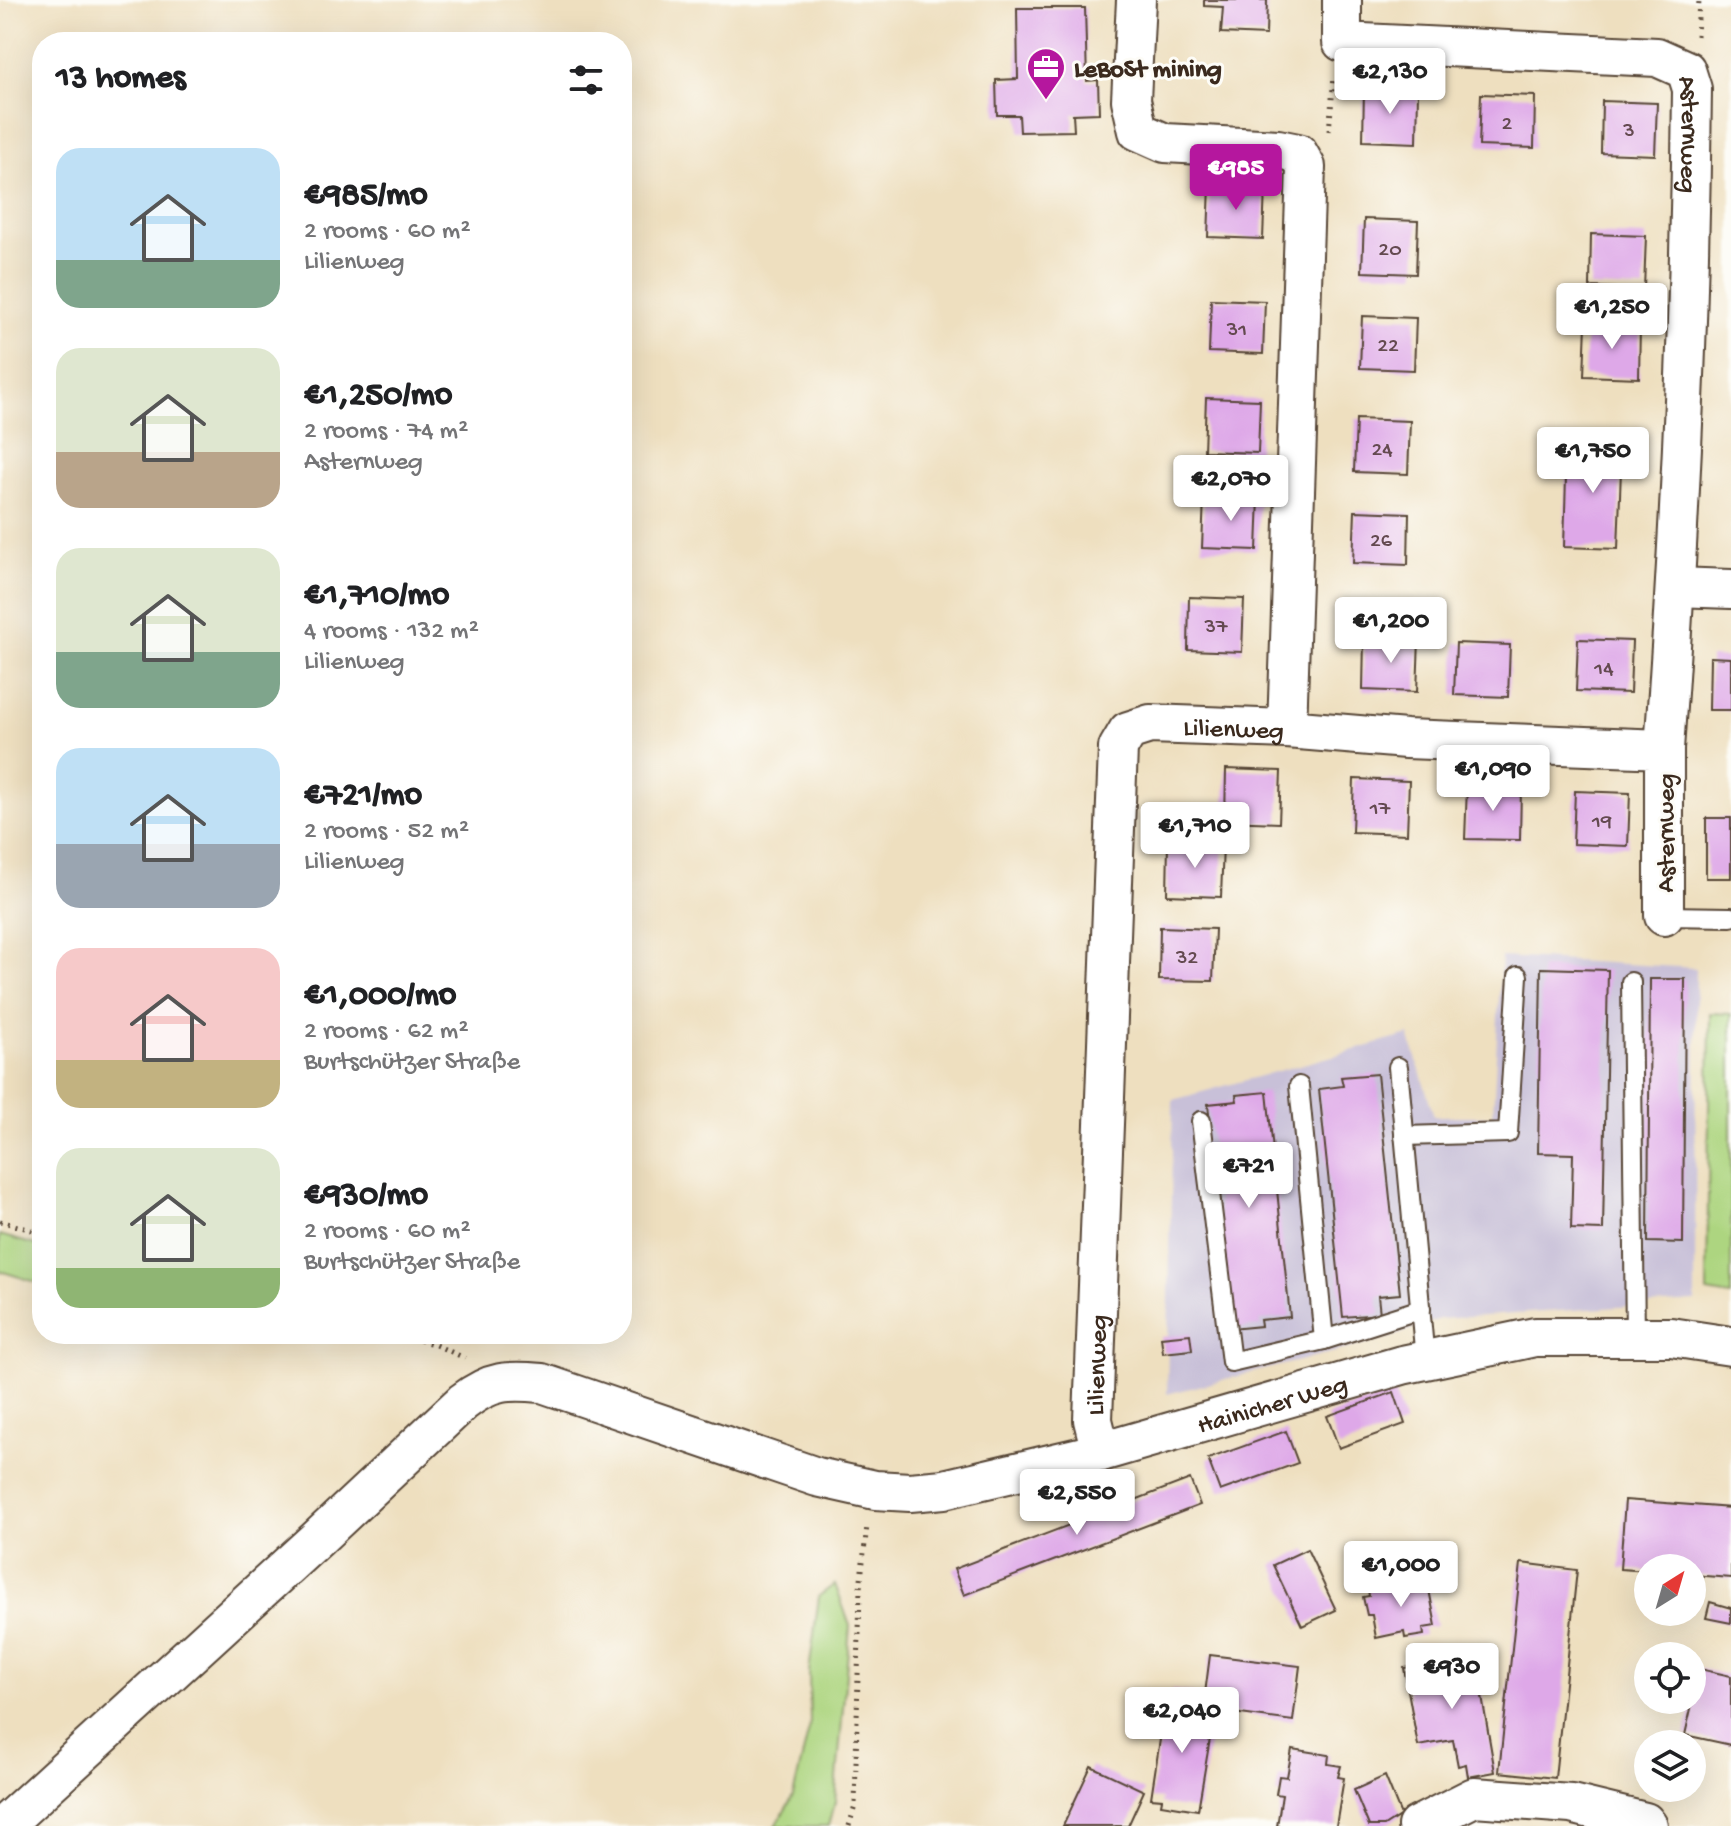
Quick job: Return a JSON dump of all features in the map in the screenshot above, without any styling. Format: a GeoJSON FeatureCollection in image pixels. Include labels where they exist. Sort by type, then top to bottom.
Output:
{"type":"FeatureCollection","features":[{"type":"Feature","properties":{"kind":"street"},"geometry":{"type":"LineString","coordinates":[[1136,0],[1131,100],[1138,131],[1165,143],[1278,149],[1298,153],[1306,167]]}},
{"type":"Feature","properties":{"kind":"street"},"geometry":{"type":"LineString","coordinates":[[1342,0],[1342,42]]}},
{"type":"Feature","properties":{"kind":"street","name":"Asternweg"},"geometry":{"type":"LineString","coordinates":[[1342,42],[1657,57],[1686,70],[1692,89],[1691,212],[1676,587],[1664,749],[1664,916]]}},
{"type":"Feature","properties":{"kind":"street","name":"Lilienweg"},"geometry":{"type":"LineString","coordinates":[[1101,1452],[1093,1420],[1118,748],[1128,731],[1150,724],[1287,729],[1306,167]]}},
{"type":"Feature","properties":{"kind":"street"},"geometry":{"type":"LineString","coordinates":[[1676,587],[1731,589]]}},
{"type":"Feature","properties":{"kind":"street","name":"Asternweg"},"geometry":{"type":"LineString","coordinates":[[1287,729],[1406,739],[1664,749]]}},
{"type":"Feature","properties":{"kind":"street","name":"Hainicher Weg"},"geometry":{"type":"LineString","coordinates":[[498,1382],[542,1383],[817,1477],[875,1490],[910,1492],[944,1489],[1101,1452],[1425,1360],[1535,1337],[1671,1337],[1731,1346]]}},
{"type":"Feature","properties":{"kind":"street"},"geometry":{"type":"LineString","coordinates":[[3,1826],[463,1402],[479,1389],[498,1382]]}},
{"type":"Feature","properties":{"kind":"street"},"geometry":{"type":"LineString","coordinates":[[1417,1826],[1474,1797],[1571,1804],[1645,1822],[1648,1826]]}},
{"type":"Feature","properties":{"kind":"lane"},"geometry":{"type":"LineString","coordinates":[[1664,916],[1731,917]]}},
{"type":"Feature","properties":{"kind":"lane"},"geometry":{"type":"LineString","coordinates":[[1404,1136],[1508,1133],[1518,976]]}},
{"type":"Feature","properties":{"kind":"lane"},"geometry":{"type":"LineString","coordinates":[[1631,982],[1635,1338]]}},
{"type":"Feature","properties":{"kind":"lane"},"geometry":{"type":"LineString","coordinates":[[1398,1067],[1425,1360]]}},
{"type":"Feature","properties":{"kind":"lane"},"geometry":{"type":"LineString","coordinates":[[1299,1086],[1324,1340]]}},
{"type":"Feature","properties":{"kind":"lane"},"geometry":{"type":"LineString","coordinates":[[1201,1121],[1231,1362],[1324,1340],[1421,1309]]}},
{"type":"Feature","properties":{"kind":"path"},"geometry":{"type":"LineString","coordinates":[[1306,167],[1329,133],[1335,60],[1342,42]]}},
{"type":"Feature","properties":{"kind":"path"},"geometry":{"type":"LineString","coordinates":[[0,1221],[32,1230]]}},
{"type":"Feature","properties":{"kind":"path"},"geometry":{"type":"LineString","coordinates":[[433,1344],[474,1362],[498,1382]]}},
{"type":"Feature","properties":{"kind":"path"},"geometry":{"type":"LineString","coordinates":[[849,1826],[855,1806],[860,1588],[867,1526],[875,1490]]}},
{"type":"Feature","properties":{"kind":"shaded area"},"geometry":{"type":"Polygon","coordinates":[[[1501,957],[1696,968],[1695,1302],[1439,1319],[1386,1339],[1167,1394],[1173,1100],[1409,1035],[1434,1116],[1493,1116],[1501,957]]]}},
{"type":"Feature","properties":{"kind":"green space"},"geometry":{"type":"Polygon","coordinates":[[[1710,1013],[1731,1014],[1731,1296],[1707,1292],[1710,1013]]]}},
{"type":"Feature","properties":{"kind":"green space"},"geometry":{"type":"Polygon","coordinates":[[[0,1235],[32,1244],[32,1281],[0,1271],[0,1235]]]}},
{"type":"Feature","properties":{"kind":"green space"},"geometry":{"type":"Polygon","coordinates":[[[835,1584],[850,1626],[835,1802],[829,1826],[776,1826],[793,1796],[810,1725],[809,1672],[819,1596],[835,1584]]]}},
{"type":"Feature","properties":{"kind":"building"},"geometry":{"type":"Polygon","coordinates":[[[1204,0],[1267,0],[1266,35],[1221,33],[1223,7],[1204,6],[1204,0]]]}},
{"type":"Feature","properties":{"kind":"building"},"geometry":{"type":"Polygon","coordinates":[[[1017,8],[1085,8],[1087,81],[1098,80],[1099,113],[1073,114],[1074,131],[1020,132],[1019,115],[997,115],[996,80],[1018,79],[1017,8]]]}},
{"type":"Feature","properties":{"kind":"building"},"geometry":{"type":"Polygon","coordinates":[[[1364,89],[1418,91],[1417,143],[1363,141],[1364,89]]]}},
{"type":"Feature","properties":{"kind":"building"},"geometry":{"type":"Polygon","coordinates":[[[1481,94],[1535,96],[1534,148],[1479,146],[1481,94]]]}},
{"type":"Feature","properties":{"kind":"building"},"geometry":{"type":"Polygon","coordinates":[[[1602,101],[1657,103],[1655,155],[1601,153],[1602,101]]]}},
{"type":"Feature","properties":{"kind":"building"},"geometry":{"type":"Polygon","coordinates":[[[1210,185],[1265,187],[1263,239],[1208,237],[1210,185]]]}},
{"type":"Feature","properties":{"kind":"building"},"geometry":{"type":"Polygon","coordinates":[[[1364,219],[1418,221],[1416,274],[1362,272],[1364,219]]]}},
{"type":"Feature","properties":{"kind":"building"},"geometry":{"type":"Polygon","coordinates":[[[1591,234],[1646,236],[1644,289],[1590,287],[1591,234]]]}},
{"type":"Feature","properties":{"kind":"building"},"geometry":{"type":"Polygon","coordinates":[[[1211,299],[1265,301],[1263,354],[1209,352],[1211,299]]]}},
{"type":"Feature","properties":{"kind":"building"},"geometry":{"type":"Polygon","coordinates":[[[1362,316],[1416,318],[1414,370],[1360,368],[1362,316]]]}},
{"type":"Feature","properties":{"kind":"building"},"geometry":{"type":"Polygon","coordinates":[[[1586,324],[1640,326],[1639,378],[1584,376],[1586,324]]]}},
{"type":"Feature","properties":{"kind":"building"},"geometry":{"type":"Polygon","coordinates":[[[1206,398],[1260,400],[1258,453],[1204,451],[1206,398]]]}},
{"type":"Feature","properties":{"kind":"building"},"geometry":{"type":"Polygon","coordinates":[[[1356,419],[1410,421],[1408,474],[1354,472],[1356,419]]]}},
{"type":"Feature","properties":{"kind":"building"},"geometry":{"type":"Polygon","coordinates":[[[1567,441],[1622,443],[1618,549],[1564,547],[1567,441]]]}},
{"type":"Feature","properties":{"kind":"building"},"geometry":{"type":"Polygon","coordinates":[[[1204,496],[1259,497],[1257,550],[1202,548],[1204,496]]]}},
{"type":"Feature","properties":{"kind":"building"},"geometry":{"type":"Polygon","coordinates":[[[1355,511],[1409,513],[1408,565],[1353,563],[1355,511]]]}},
{"type":"Feature","properties":{"kind":"building"},"geometry":{"type":"Polygon","coordinates":[[[1189,597],[1244,599],[1242,652],[1188,650],[1189,597]]]}},
{"type":"Feature","properties":{"kind":"building"},"geometry":{"type":"Polygon","coordinates":[[[1364,638],[1419,639],[1417,692],[1363,690],[1364,638]]]}},
{"type":"Feature","properties":{"kind":"building"},"geometry":{"type":"Polygon","coordinates":[[[1578,639],[1632,641],[1630,693],[1576,691],[1578,639]]]}},
{"type":"Feature","properties":{"kind":"building"},"geometry":{"type":"Polygon","coordinates":[[[1456,643],[1510,645],[1508,697],[1454,695],[1456,643]]]}},
{"type":"Feature","properties":{"kind":"building"},"geometry":{"type":"Polygon","coordinates":[[[1710,657],[1731,658],[1731,710],[1709,710],[1710,657]]]}},
{"type":"Feature","properties":{"kind":"building"},"geometry":{"type":"Polygon","coordinates":[[[1226,769],[1281,771],[1279,823],[1225,821],[1226,769]]]}},
{"type":"Feature","properties":{"kind":"building"},"geometry":{"type":"Polygon","coordinates":[[[1354,779],[1409,781],[1407,834],[1352,832],[1354,779]]]}},
{"type":"Feature","properties":{"kind":"building"},"geometry":{"type":"Polygon","coordinates":[[[1467,786],[1521,788],[1520,840],[1465,839],[1467,786]]]}},
{"type":"Feature","properties":{"kind":"building"},"geometry":{"type":"Polygon","coordinates":[[[1575,791],[1630,793],[1628,846],[1573,844],[1575,791]]]}},
{"type":"Feature","properties":{"kind":"building"},"geometry":{"type":"Polygon","coordinates":[[[1706,818],[1731,818],[1731,878],[1706,878],[1706,818]]]}},
{"type":"Feature","properties":{"kind":"building"},"geometry":{"type":"Polygon","coordinates":[[[1168,842],[1223,845],[1221,897],[1167,895],[1168,842]]]}},
{"type":"Feature","properties":{"kind":"building"},"geometry":{"type":"Polygon","coordinates":[[[1160,927],[1215,929],[1213,981],[1159,980],[1160,927]]]}},
{"type":"Feature","properties":{"kind":"building"},"geometry":{"type":"Polygon","coordinates":[[[1541,968],[1608,970],[1603,1230],[1571,1229],[1573,1154],[1538,1153],[1541,968]]]}},
{"type":"Feature","properties":{"kind":"building"},"geometry":{"type":"Polygon","coordinates":[[[1650,979],[1685,979],[1683,1243],[1648,1242],[1650,979]]]}},
{"type":"Feature","properties":{"kind":"building"},"geometry":{"type":"Polygon","coordinates":[[[1377,1074],[1400,1294],[1378,1296],[1380,1314],[1343,1317],[1319,1089],[1343,1086],[1341,1077],[1377,1074]]]}},
{"type":"Feature","properties":{"kind":"building"},"geometry":{"type":"Polygon","coordinates":[[[1267,1092],[1290,1317],[1260,1320],[1261,1326],[1231,1329],[1208,1104],[1237,1101],[1236,1095],[1267,1092]]]}},
{"type":"Feature","properties":{"kind":"building"},"geometry":{"type":"Polygon","coordinates":[[[1190,1334],[1192,1350],[1163,1353],[1161,1337],[1190,1334]]]}},
{"type":"Feature","properties":{"kind":"building"},"geometry":{"type":"Polygon","coordinates":[[[1394,1392],[1405,1424],[1339,1448],[1327,1416],[1394,1392]]]}},
{"type":"Feature","properties":{"kind":"building"},"geometry":{"type":"Polygon","coordinates":[[[1286,1431],[1298,1463],[1220,1491],[1208,1459],[1286,1431]]]}},
{"type":"Feature","properties":{"kind":"building"},"geometry":{"type":"Polygon","coordinates":[[[1190,1479],[1200,1505],[964,1595],[954,1569],[1190,1479]]]}},
{"type":"Feature","properties":{"kind":"building"},"geometry":{"type":"Polygon","coordinates":[[[1625,1500],[1731,1508],[1731,1578],[1706,1576],[1706,1554],[1634,1554],[1634,1570],[1620,1569],[1625,1500]]]}},
{"type":"Feature","properties":{"kind":"building"},"geometry":{"type":"Polygon","coordinates":[[[1307,1549],[1336,1610],[1302,1626],[1273,1565],[1307,1549]]]}},
{"type":"Feature","properties":{"kind":"building"},"geometry":{"type":"Polygon","coordinates":[[[1521,1563],[1577,1570],[1555,1778],[1499,1772],[1521,1563]]]}},
{"type":"Feature","properties":{"kind":"building"},"geometry":{"type":"Polygon","coordinates":[[[1427,1579],[1436,1626],[1423,1628],[1424,1635],[1405,1638],[1404,1632],[1376,1638],[1372,1615],[1367,1615],[1363,1597],[1369,1596],[1368,1589],[1427,1579]]]}},
{"type":"Feature","properties":{"kind":"building"},"geometry":{"type":"Polygon","coordinates":[[[1710,1602],[1731,1608],[1731,1623],[1706,1618],[1710,1602]]]}},
{"type":"Feature","properties":{"kind":"building"},"geometry":{"type":"Polygon","coordinates":[[[1210,1655],[1300,1666],[1293,1721],[1203,1709],[1210,1655]]]}},
{"type":"Feature","properties":{"kind":"building"},"geometry":{"type":"Polygon","coordinates":[[[1475,1656],[1495,1772],[1468,1777],[1466,1764],[1458,1766],[1453,1740],[1418,1746],[1404,1668],[1475,1656]]]}},
{"type":"Feature","properties":{"kind":"building"},"geometry":{"type":"Polygon","coordinates":[[[1706,1670],[1731,1676],[1731,1745],[1706,1740],[1706,1730],[1686,1730],[1690,1714],[1706,1714],[1706,1670]]]}},
{"type":"Feature","properties":{"kind":"building"},"geometry":{"type":"Polygon","coordinates":[[[1172,1690],[1193,1693],[1189,1717],[1213,1721],[1198,1810],[1161,1804],[1162,1799],[1151,1798],[1161,1733],[1165,1734],[1172,1690]]]}},
{"type":"Feature","properties":{"kind":"building"},"geometry":{"type":"Polygon","coordinates":[[[1292,1749],[1329,1755],[1328,1764],[1341,1766],[1338,1777],[1344,1778],[1336,1826],[1277,1826],[1282,1795],[1276,1794],[1279,1776],[1287,1777],[1292,1749]]]}},
{"type":"Feature","properties":{"kind":"building"},"geometry":{"type":"Polygon","coordinates":[[[1091,1766],[1144,1791],[1128,1826],[1063,1826],[1091,1766]]]}},
{"type":"Feature","properties":{"kind":"building"},"geometry":{"type":"Polygon","coordinates":[[[1385,1776],[1401,1815],[1384,1826],[1369,1826],[1354,1790],[1385,1776]]]}},
{"type":"Feature","properties":{"kind":"place","name":"LeBoSt mining"},"geometry":{"type":"Point","coordinates":[1046,101]}}]}
